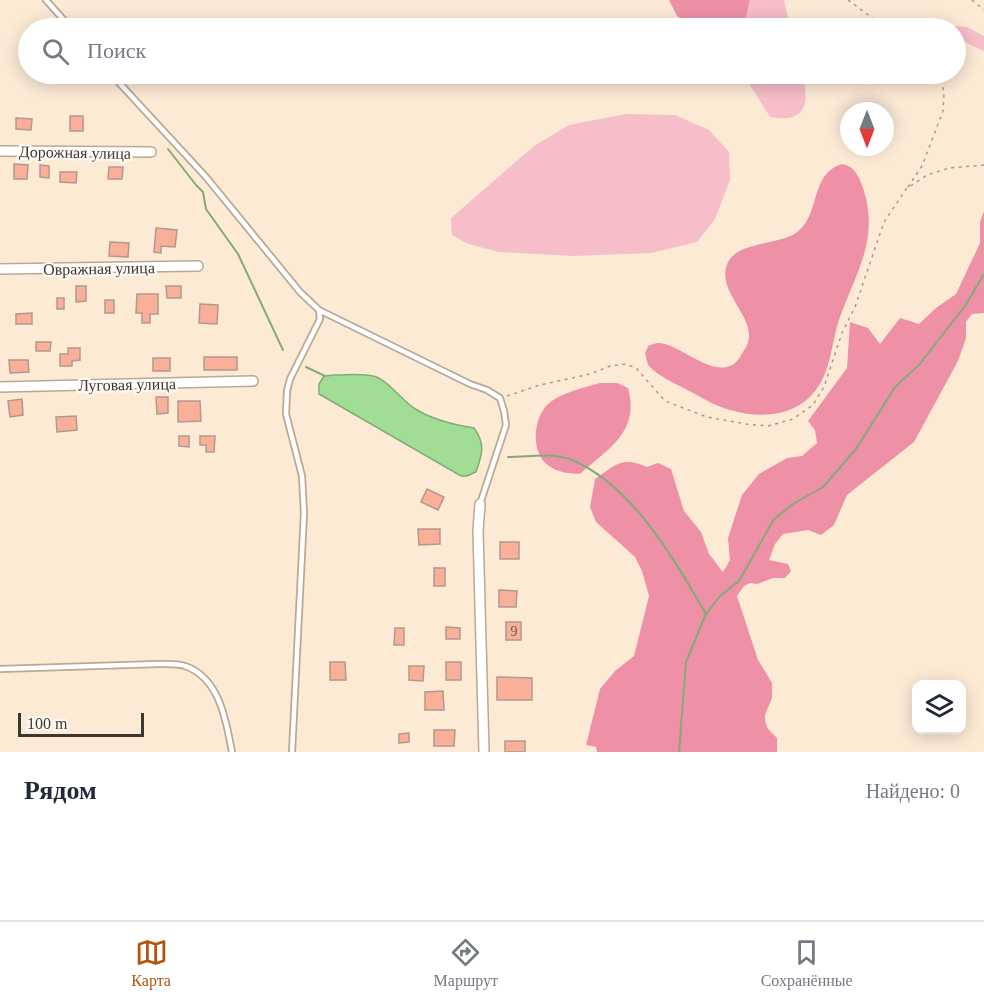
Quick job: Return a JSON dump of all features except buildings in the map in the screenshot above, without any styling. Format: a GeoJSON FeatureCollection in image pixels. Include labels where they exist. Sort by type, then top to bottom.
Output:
{"type":"FeatureCollection","features":[{"type":"Feature","properties":{"kind":"street","name":"Дорожная улица"},"geometry":{"type":"LineString","coordinates":[[0,151],[151,153]]}},
{"type":"Feature","properties":{"kind":"street","name":"Овражная улица"},"geometry":{"type":"LineString","coordinates":[[0,269],[198,266]]}},
{"type":"Feature","properties":{"kind":"street","name":"Луговая улица"},"geometry":{"type":"LineString","coordinates":[[0,387],[253,381]]}},
{"type":"Feature","properties":{"kind":"street"},"geometry":{"type":"LineString","coordinates":[[480,504],[478,531],[484,752]]}},
{"type":"Feature","properties":{"kind":"lane"},"geometry":{"type":"LineString","coordinates":[[46,0],[62,18]]}},
{"type":"Feature","properties":{"kind":"lane"},"geometry":{"type":"LineString","coordinates":[[120,84],[206,177],[300,292],[319,310],[500,398],[506,425],[480,504]]}},
{"type":"Feature","properties":{"kind":"lane"},"geometry":{"type":"LineString","coordinates":[[292,752],[304,513],[302,476],[286,414],[290,379],[320,319],[319,310]]}},
{"type":"Feature","properties":{"kind":"lane"},"geometry":{"type":"LineString","coordinates":[[0,669],[183,665],[197,671],[212,686],[224,714],[232,752]]}},
{"type":"Feature","properties":{"kind":"path"},"geometry":{"type":"LineString","coordinates":[[848,0],[872,18]]}},
{"type":"Feature","properties":{"kind":"path"},"geometry":{"type":"LineString","coordinates":[[972,0],[984,10]]}},
{"type":"Feature","properties":{"kind":"path"},"geometry":{"type":"LineString","coordinates":[[500,398],[540,385],[590,374],[610,366],[626,364],[636,368],[665,400],[706,417],[768,426],[794,419],[813,405],[824,387],[884,222],[922,166],[943,111],[942,84]]}},
{"type":"Feature","properties":{"kind":"path"},"geometry":{"type":"LineString","coordinates":[[907,188],[927,175],[949,168],[984,165]]}},
{"type":"Feature","properties":{"kind":"shaded area"},"geometry":{"type":"Polygon","coordinates":[[[669,0],[750,0],[745,18],[680,18],[677,16],[669,0]]]}},
{"type":"Feature","properties":{"kind":"shaded area"},"geometry":{"type":"Polygon","coordinates":[[[750,0],[784,0],[788,18],[745,18],[750,0]]]}},
{"type":"Feature","properties":{"kind":"shaded area"},"geometry":{"type":"Polygon","coordinates":[[[966,27],[984,36],[984,51],[966,43],[966,27]]]}},
{"type":"Feature","properties":{"kind":"shaded area"},"geometry":{"type":"Polygon","coordinates":[[[749,84],[804,84],[805,102],[798,114],[782,118],[770,117],[749,84]]]}},
{"type":"Feature","properties":{"kind":"shaded area"},"geometry":{"type":"Polygon","coordinates":[[[626,114],[675,115],[709,130],[729,152],[730,180],[715,219],[697,242],[651,253],[574,256],[499,252],[468,244],[452,235],[451,218],[534,146],[569,125],[626,114]]]}},
{"type":"Feature","properties":{"kind":"shaded area"},"geometry":{"type":"Polygon","coordinates":[[[842,164],[853,169],[862,185],[869,222],[868,239],[859,270],[839,320],[826,372],[813,393],[801,404],[786,411],[770,414],[736,412],[704,399],[653,370],[648,365],[645,353],[649,345],[657,343],[667,345],[717,367],[726,367],[736,362],[748,341],[749,331],[726,279],[726,268],[730,259],[745,248],[796,233],[804,226],[809,216],[824,177],[832,169],[842,164]]]}},
{"type":"Feature","properties":{"kind":"shaded area"},"geometry":{"type":"Polygon","coordinates":[[[984,211],[984,313],[972,314],[966,322],[966,338],[958,361],[914,442],[847,495],[834,525],[821,535],[808,530],[783,534],[775,544],[769,560],[788,564],[791,571],[785,578],[773,578],[757,584],[750,583],[744,586],[737,596],[758,660],[772,683],[772,698],[765,721],[768,729],[777,738],[777,752],[597,752],[596,747],[586,745],[600,689],[615,671],[634,656],[649,596],[642,571],[635,557],[596,522],[590,507],[595,479],[614,466],[625,462],[647,467],[658,463],[671,469],[684,511],[701,532],[709,554],[723,572],[730,560],[728,538],[742,495],[759,474],[787,458],[802,456],[817,443],[815,430],[808,421],[847,368],[850,322],[868,328],[880,344],[900,318],[919,324],[956,294],[980,243],[980,222],[984,211]]]}},
{"type":"Feature","properties":{"kind":"shaded area"},"geometry":{"type":"Polygon","coordinates":[[[364,375],[379,378],[411,406],[424,414],[445,422],[474,428],[480,439],[482,450],[476,472],[461,476],[319,394],[319,384],[324,376],[364,375]]]}},
{"type":"Feature","properties":{"kind":"shaded area"},"geometry":{"type":"Polygon","coordinates":[[[600,383],[617,383],[628,388],[631,403],[626,428],[611,447],[580,474],[564,472],[549,466],[543,460],[536,444],[537,426],[543,410],[560,396],[600,383]]]}},
{"type":"Feature","properties":{"kind":"waterway"},"geometry":{"type":"LineString","coordinates":[[168,149],[203,192],[206,209],[238,254],[283,350]]}},
{"type":"Feature","properties":{"kind":"waterway"},"geometry":{"type":"LineString","coordinates":[[679,752],[686,662],[706,614],[720,596],[739,581],[774,519],[793,504],[823,487],[856,449],[895,387],[919,365],[965,306],[984,274]]}},
{"type":"Feature","properties":{"kind":"waterway"},"geometry":{"type":"LineString","coordinates":[[306,367],[325,376]]}},
{"type":"Feature","properties":{"kind":"waterway"},"geometry":{"type":"LineString","coordinates":[[508,457],[548,456],[572,460],[594,472],[614,487],[633,505],[666,548],[706,614]]}}]}
